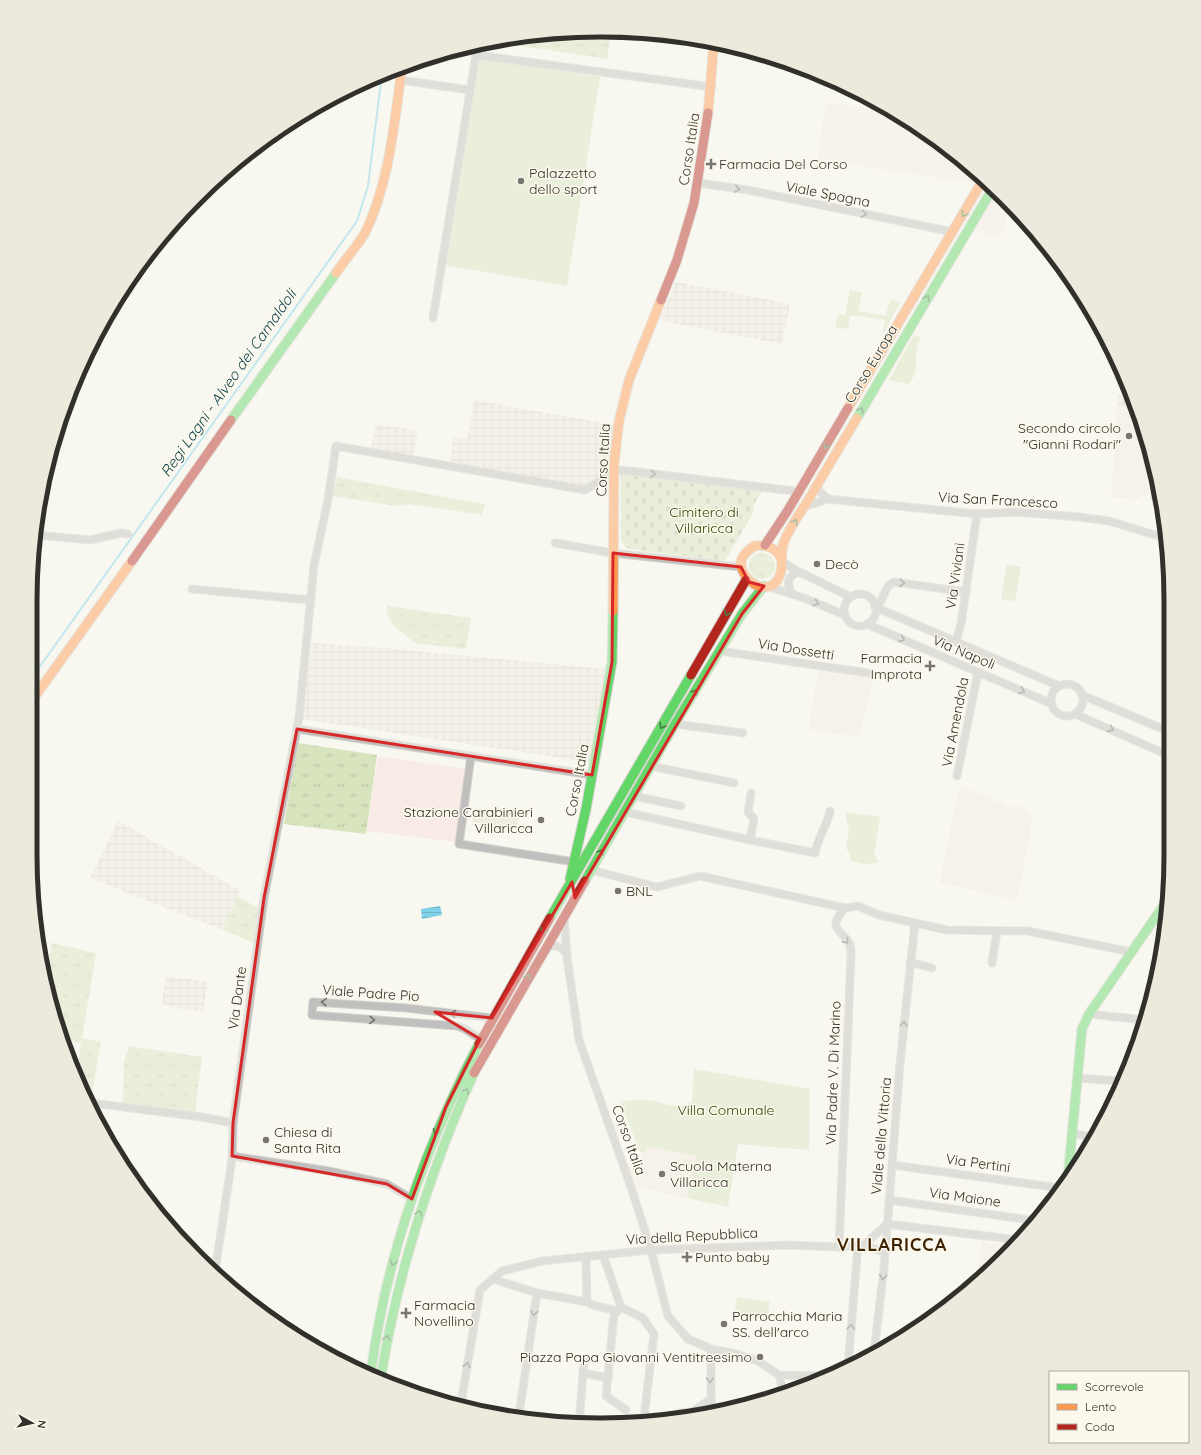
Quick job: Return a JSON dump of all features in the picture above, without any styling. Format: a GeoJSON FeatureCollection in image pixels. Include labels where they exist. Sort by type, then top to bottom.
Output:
{"type":"FeatureCollection","features":[{"type":"Feature","properties":{"kind":"main road","name":"Corso Italia"},"geometry":{"type":"LineString","coordinates":[[565,894],[575,862],[612,662],[614,472],[619,421],[629,380],[677,260],[687,231],[698,182],[712,87],[714,49]]}},
{"type":"Feature","properties":{"kind":"main road"},"geometry":{"type":"LineString","coordinates":[[37,694],[365,232],[378,201],[390,155],[401,74]]}},
{"type":"Feature","properties":{"kind":"main road","name":"Corso Europa"},"geometry":{"type":"LineString","coordinates":[[765,545],[798,493],[980,185]]}},
{"type":"Feature","properties":{"kind":"main road","name":"Corso Europa"},"geometry":{"type":"LineString","coordinates":[[782,559],[783,543],[803,507],[990,193]]}},
{"type":"Feature","properties":{"kind":"main road"},"geometry":{"type":"LineString","coordinates":[[381,1373],[384,1350],[399,1281],[438,1158],[457,1110],[475,1071],[544,949],[625,812],[650,766],[742,614],[765,586],[778,578],[783,568],[782,559],[775,549],[765,545],[757,545],[748,550],[743,556],[741,567],[746,580],[753,584],[765,586]]}},
{"type":"Feature","properties":{"kind":"main road"},"geometry":{"type":"LineString","coordinates":[[372,1369],[388,1283],[412,1199],[446,1108],[480,1039],[746,580]]}},
{"type":"Feature","properties":{"kind":"main road"},"geometry":{"type":"LineString","coordinates":[[565,894],[566,904],[574,900]]}},
{"type":"Feature","properties":{"kind":"main road"},"geometry":{"type":"LineString","coordinates":[[564,916],[565,894]]}},
{"type":"Feature","properties":{"kind":"main road"},"geometry":{"type":"LineString","coordinates":[[1069,1169],[1082,1029],[1090,1014],[1161,909]]}},
{"type":"Feature","properties":{"kind":"street"},"geometry":{"type":"LineString","coordinates":[[433,318],[476,55],[712,87]]}},
{"type":"Feature","properties":{"kind":"street"},"geometry":{"type":"LineString","coordinates":[[400,80],[470,90]]}},
{"type":"Feature","properties":{"kind":"street","name":"Viale Spagna"},"geometry":{"type":"LineString","coordinates":[[698,182],[748,190],[953,232]]}},
{"type":"Feature","properties":{"kind":"street","name":"Via Dante"},"geometry":{"type":"LineString","coordinates":[[216,1266],[232,1156],[233,1123],[264,898],[298,729],[314,565],[328,500],[336,446],[585,490],[614,472]]}},
{"type":"Feature","properties":{"kind":"street"},"geometry":{"type":"LineString","coordinates":[[614,472],[618,470],[629,471],[794,491],[798,493]]}},
{"type":"Feature","properties":{"kind":"street"},"geometry":{"type":"LineString","coordinates":[[817,484],[820,492],[828,499]]}},
{"type":"Feature","properties":{"kind":"street","name":"Via San Francesco"},"geometry":{"type":"LineString","coordinates":[[803,507],[828,499],[977,514],[1016,512],[1079,517],[1109,521],[1160,536]]}},
{"type":"Feature","properties":{"kind":"street","name":"Via Viviani"},"geometry":{"type":"LineString","coordinates":[[956,641],[961,624],[977,514]]}},
{"type":"Feature","properties":{"kind":"street"},"geometry":{"type":"LineString","coordinates":[[41,535],[90,540],[121,533],[128,534]]}},
{"type":"Feature","properties":{"kind":"street"},"geometry":{"type":"LineString","coordinates":[[555,542],[614,554],[741,567]]}},
{"type":"Feature","properties":{"kind":"street"},"geometry":{"type":"LineString","coordinates":[[782,559],[802,573],[851,597],[864,594],[871,599],[877,607]]}},
{"type":"Feature","properties":{"kind":"street"},"geometry":{"type":"LineString","coordinates":[[792,594],[788,584],[790,577],[796,573],[802,573]]}},
{"type":"Feature","properties":{"kind":"street"},"geometry":{"type":"LineString","coordinates":[[765,586],[792,594],[845,615],[854,624],[867,624],[873,619],[877,607],[888,586],[894,582],[966,592]]}},
{"type":"Feature","properties":{"kind":"street"},"geometry":{"type":"LineString","coordinates":[[192,589],[310,600]]}},
{"type":"Feature","properties":{"kind":"street"},"geometry":{"type":"LineString","coordinates":[[845,615],[844,607],[851,597]]}},
{"type":"Feature","properties":{"kind":"street","name":"Via Napoli"},"geometry":{"type":"LineString","coordinates":[[877,607],[1059,686]]}},
{"type":"Feature","properties":{"kind":"street","name":"Via Napoli"},"geometry":{"type":"LineString","coordinates":[[867,624],[1052,704]]}},
{"type":"Feature","properties":{"kind":"street","name":"Via Dossetti"},"geometry":{"type":"LineString","coordinates":[[720,650],[868,673]]}},
{"type":"Feature","properties":{"kind":"street","name":"Via Amendola"},"geometry":{"type":"LineString","coordinates":[[957,776],[978,672]]}},
{"type":"Feature","properties":{"kind":"street"},"geometry":{"type":"LineString","coordinates":[[1164,729],[1082,695],[1077,687],[1073,685],[1068,684],[1059,686],[1052,694],[1052,704],[1061,715],[1066,716],[1075,714],[1164,753]]}},
{"type":"Feature","properties":{"kind":"street"},"geometry":{"type":"LineString","coordinates":[[1075,714],[1081,707],[1082,695]]}},
{"type":"Feature","properties":{"kind":"street"},"geometry":{"type":"LineString","coordinates":[[675,724],[743,733]]}},
{"type":"Feature","properties":{"kind":"street"},"geometry":{"type":"LineString","coordinates":[[298,729],[592,775]]}},
{"type":"Feature","properties":{"kind":"street"},"geometry":{"type":"LineString","coordinates":[[472,756],[459,844],[575,862]]}},
{"type":"Feature","properties":{"kind":"street"},"geometry":{"type":"LineString","coordinates":[[650,766],[734,783]]}},
{"type":"Feature","properties":{"kind":"street"},"geometry":{"type":"LineString","coordinates":[[750,840],[754,819],[748,812],[752,793]]}},
{"type":"Feature","properties":{"kind":"street"},"geometry":{"type":"LineString","coordinates":[[634,796],[681,806]]}},
{"type":"Feature","properties":{"kind":"street"},"geometry":{"type":"LineString","coordinates":[[625,812],[815,853],[818,841],[828,825],[830,811]]}},
{"type":"Feature","properties":{"kind":"street"},"geometry":{"type":"LineString","coordinates":[[579,842],[592,847]]}},
{"type":"Feature","properties":{"kind":"street"},"geometry":{"type":"LineString","coordinates":[[591,870],[657,887],[700,876],[845,908],[858,906],[879,915],[947,930],[997,932],[1028,931],[1131,952]]}},
{"type":"Feature","properties":{"kind":"street","name":"Via Padre V. Di Marino"},"geometry":{"type":"LineString","coordinates":[[839,1247],[851,955],[850,944],[838,932],[837,925],[839,914],[845,908]]}},
{"type":"Feature","properties":{"kind":"street","name":"Corso Italia"},"geometry":{"type":"LineString","coordinates":[[564,916],[567,955],[579,1040],[632,1190],[651,1250],[668,1316],[688,1339],[711,1349],[733,1352],[758,1361],[779,1375]]}},
{"type":"Feature","properties":{"kind":"street","name":"Viale della Vittoria"},"geometry":{"type":"LineString","coordinates":[[875,1347],[883,1276],[900,1063],[915,923]]}},
{"type":"Feature","properties":{"kind":"street"},"geometry":{"type":"LineString","coordinates":[[992,963],[997,932]]}},
{"type":"Feature","properties":{"kind":"street"},"geometry":{"type":"LineString","coordinates":[[544,949],[551,945],[555,946],[561,948],[567,955]]}},
{"type":"Feature","properties":{"kind":"street"},"geometry":{"type":"LineString","coordinates":[[910,962],[932,968]]}},
{"type":"Feature","properties":{"kind":"street","name":"Viale Padre Pio"},"geometry":{"type":"LineString","coordinates":[[480,1039],[469,1031],[457,1026],[312,1015],[313,1002],[406,1008],[492,1018]]}},
{"type":"Feature","properties":{"kind":"street"},"geometry":{"type":"LineString","coordinates":[[1090,1014],[1139,1019]]}},
{"type":"Feature","properties":{"kind":"street"},"geometry":{"type":"LineString","coordinates":[[1077,1078],[1116,1081]]}},
{"type":"Feature","properties":{"kind":"street"},"geometry":{"type":"LineString","coordinates":[[95,1103],[202,1116],[233,1123]]}},
{"type":"Feature","properties":{"kind":"street"},"geometry":{"type":"LineString","coordinates":[[1071,1134],[1089,1136]]}},
{"type":"Feature","properties":{"kind":"street"},"geometry":{"type":"LineString","coordinates":[[232,1156],[329,1171],[387,1184],[412,1199]]}},
{"type":"Feature","properties":{"kind":"street","name":"Via Pertini"},"geometry":{"type":"LineString","coordinates":[[892,1165],[1055,1187]]}},
{"type":"Feature","properties":{"kind":"street","name":"Via Maione"},"geometry":{"type":"LineString","coordinates":[[889,1200],[1030,1219]]}},
{"type":"Feature","properties":{"kind":"street"},"geometry":{"type":"LineString","coordinates":[[849,1361],[861,1245],[887,1224],[1012,1239]]}},
{"type":"Feature","properties":{"kind":"street","name":"Via della Repubblica"},"geometry":{"type":"LineString","coordinates":[[461,1400],[480,1290],[502,1271],[542,1261],[651,1250],[789,1244],[839,1247],[861,1245]]}},
{"type":"Feature","properties":{"kind":"street"},"geometry":{"type":"LineString","coordinates":[[861,1245],[884,1252]]}},
{"type":"Feature","properties":{"kind":"street"},"geometry":{"type":"LineString","coordinates":[[603,1255],[619,1309]]}},
{"type":"Feature","properties":{"kind":"street"},"geometry":{"type":"LineString","coordinates":[[586,1257],[587,1302]]}},
{"type":"Feature","properties":{"kind":"street"},"geometry":{"type":"LineString","coordinates":[[493,1279],[537,1293],[587,1302],[592,1305],[619,1309],[643,1318],[654,1334],[644,1416]]}},
{"type":"Feature","properties":{"kind":"street"},"geometry":{"type":"LineString","coordinates":[[519,1412],[537,1293]]}},
{"type":"Feature","properties":{"kind":"street"},"geometry":{"type":"LineString","coordinates":[[619,1309],[614,1314],[606,1396],[626,1410]]}},
{"type":"Feature","properties":{"kind":"street"},"geometry":{"type":"LineString","coordinates":[[711,1349],[711,1407]]}},
{"type":"Feature","properties":{"kind":"street"},"geometry":{"type":"LineString","coordinates":[[579,1417],[584,1361]]}},
{"type":"Feature","properties":{"kind":"street"},"geometry":{"type":"LineString","coordinates":[[583,1373],[608,1378]]}},
{"type":"Feature","properties":{"kind":"street"},"geometry":{"type":"LineString","coordinates":[[782,1388],[779,1375],[814,1376]]}},
{"type":"Feature","properties":{"kind":"street"},"geometry":{"type":"LineString","coordinates":[[698,1409],[711,1399]]}},
{"type":"Feature","properties":{"kind":"highlighted area"},"geometry":{"type":"Polygon","coordinates":[[[613,553],[741,567],[749,582],[764,586],[742,614],[575,898],[572,882],[492,1018],[435,1012],[480,1039],[446,1107],[412,1199],[387,1184],[232,1156],[233,1123],[264,898],[297,729],[592,775],[612,662],[613,553]]]}},
{"type":"Feature","properties":{"kind":"shaded area"},"geometry":{"type":"Polygon","coordinates":[[[826,102],[877,109],[914,132],[944,153],[974,179],[972,183],[817,160],[826,102]]]}},
{"type":"Feature","properties":{"kind":"shaded area"},"geometry":{"type":"Polygon","coordinates":[[[993,196],[1007,211],[1003,233],[1000,236],[972,232],[993,196]]]}},
{"type":"Feature","properties":{"kind":"shaded area"},"geometry":{"type":"Polygon","coordinates":[[[676,282],[790,304],[782,344],[659,320],[676,282]]]}},
{"type":"Feature","properties":{"kind":"shaded area"},"geometry":{"type":"Polygon","coordinates":[[[1118,395],[1125,396],[1129,407],[1117,406],[1118,395]]]}},
{"type":"Feature","properties":{"kind":"shaded area"},"geometry":{"type":"Polygon","coordinates":[[[474,400],[615,425],[609,464],[599,475],[587,484],[581,486],[451,463],[453,437],[467,439],[474,400]]]}},
{"type":"Feature","properties":{"kind":"shaded area","name":"Secondo circolo \"Gianni Rodari\""},"geometry":{"type":"Polygon","coordinates":[[[1117,406],[1129,407],[1145,455],[1151,483],[1150,495],[1142,495],[1137,499],[1111,497],[1117,406]]]}},
{"type":"Feature","properties":{"kind":"shaded area"},"geometry":{"type":"Polygon","coordinates":[[[376,424],[418,431],[413,457],[371,449],[376,424]]]}},
{"type":"Feature","properties":{"kind":"shaded area"},"geometry":{"type":"Polygon","coordinates":[[[312,643],[384,648],[605,669],[589,762],[302,719],[312,643]]]}},
{"type":"Feature","properties":{"kind":"shaded area"},"geometry":{"type":"Polygon","coordinates":[[[818,671],[873,679],[870,696],[858,737],[809,729],[818,671]]]}},
{"type":"Feature","properties":{"kind":"shaded area"},"geometry":{"type":"Polygon","coordinates":[[[378,756],[466,769],[456,842],[367,831],[378,756]]]}},
{"type":"Feature","properties":{"kind":"shaded area"},"geometry":{"type":"Polygon","coordinates":[[[965,788],[988,796],[1006,807],[1025,807],[1031,815],[1032,821],[1017,900],[940,882],[958,792],[965,788]]]}},
{"type":"Feature","properties":{"kind":"shaded area"},"geometry":{"type":"Polygon","coordinates":[[[474,807],[484,809],[484,813],[508,817],[509,812],[519,814],[517,829],[501,827],[499,832],[487,831],[488,825],[472,822],[474,807]]]}},
{"type":"Feature","properties":{"kind":"shaded area"},"geometry":{"type":"Polygon","coordinates":[[[118,821],[241,891],[223,930],[90,878],[118,821]]]}},
{"type":"Feature","properties":{"kind":"shaded area"},"geometry":{"type":"Polygon","coordinates":[[[166,976],[208,982],[203,1012],[175,1008],[162,1003],[166,976]]]}},
{"type":"Feature","properties":{"kind":"shaded area","name":"Scuola Materna Villaricca"},"geometry":{"type":"Polygon","coordinates":[[[646,1146],[697,1156],[687,1198],[637,1187],[628,1166],[640,1166],[646,1146]]]}},
{"type":"Feature","properties":{"kind":"shaded area"},"geometry":{"type":"Polygon","coordinates":[[[982,1242],[1006,1245],[999,1253],[978,1273],[982,1242]]]}},
{"type":"Feature","properties":{"kind":"green space"},"geometry":{"type":"Polygon","coordinates":[[[610,37],[607,59],[512,45],[564,38],[610,37]]]}},
{"type":"Feature","properties":{"kind":"green space","name":"Palazzetto dello sport"},"geometry":{"type":"Polygon","coordinates":[[[478,58],[600,77],[567,286],[445,265],[478,58]]]}},
{"type":"Feature","properties":{"kind":"green space"},"geometry":{"type":"Polygon","coordinates":[[[850,290],[862,292],[858,311],[886,316],[888,306],[892,299],[900,303],[882,336],[885,320],[850,315],[848,329],[835,327],[838,314],[845,315],[850,290]]]}},
{"type":"Feature","properties":{"kind":"green space"},"geometry":{"type":"Polygon","coordinates":[[[913,336],[920,337],[916,354],[915,374],[909,384],[889,380],[913,336]]]}},
{"type":"Feature","properties":{"kind":"green space","name":"Cimitero di Villaricca"},"geometry":{"type":"Polygon","coordinates":[[[621,474],[764,489],[755,502],[753,513],[725,561],[630,549],[625,547],[621,539],[621,474]]]}},
{"type":"Feature","properties":{"kind":"green space"},"geometry":{"type":"Polygon","coordinates":[[[337,477],[433,495],[432,507],[409,504],[397,506],[332,496],[337,477]]]}},
{"type":"Feature","properties":{"kind":"green space"},"geometry":{"type":"Polygon","coordinates":[[[1151,484],[1155,501],[1150,500],[1151,484]]]}},
{"type":"Feature","properties":{"kind":"green space"},"geometry":{"type":"Polygon","coordinates":[[[433,495],[485,504],[482,515],[432,507],[433,495]]]}},
{"type":"Feature","properties":{"kind":"green space"},"geometry":{"type":"Polygon","coordinates":[[[762,553],[771,557],[775,566],[771,575],[762,579],[753,575],[749,566],[753,557],[762,553]]]}},
{"type":"Feature","properties":{"kind":"green space"},"geometry":{"type":"Polygon","coordinates":[[[1007,565],[1021,567],[1015,601],[1001,599],[1007,565]]]}},
{"type":"Feature","properties":{"kind":"green space"},"geometry":{"type":"Polygon","coordinates":[[[387,606],[471,618],[466,649],[415,643],[392,624],[387,613],[387,606]]]}},
{"type":"Feature","properties":{"kind":"green space"},"geometry":{"type":"Polygon","coordinates":[[[298,743],[377,755],[366,834],[284,824],[298,743]]]}},
{"type":"Feature","properties":{"kind":"green space"},"geometry":{"type":"Polygon","coordinates":[[[845,812],[880,817],[874,854],[879,863],[864,864],[851,861],[849,852],[846,848],[849,831],[845,812]]]}},
{"type":"Feature","properties":{"kind":"green space"},"geometry":{"type":"Polygon","coordinates":[[[238,897],[259,908],[254,943],[223,930],[238,897]]]}},
{"type":"Feature","properties":{"kind":"green space"},"geometry":{"type":"Polygon","coordinates":[[[52,943],[96,953],[82,1038],[101,1042],[92,1096],[78,1064],[81,1043],[69,1041],[56,1000],[48,964],[52,943]]]}},
{"type":"Feature","properties":{"kind":"green space"},"geometry":{"type":"Polygon","coordinates":[[[129,1046],[202,1057],[195,1112],[123,1104],[124,1062],[129,1046]]]}},
{"type":"Feature","properties":{"kind":"green space","name":"Villa Comunale"},"geometry":{"type":"Polygon","coordinates":[[[694,1069],[810,1089],[809,1150],[738,1144],[728,1207],[687,1198],[696,1156],[646,1146],[645,1153],[640,1152],[620,1101],[646,1100],[677,1106],[687,1104],[692,1101],[694,1069]]]}},
{"type":"Feature","properties":{"kind":"green space"},"geometry":{"type":"Polygon","coordinates":[[[684,1159],[692,1160],[690,1173],[682,1171],[684,1159]]]}},
{"type":"Feature","properties":{"kind":"green space"},"geometry":{"type":"Polygon","coordinates":[[[204,1255],[212,1257],[212,1262],[204,1255]]]}},
{"type":"Feature","properties":{"kind":"green space"},"geometry":{"type":"Polygon","coordinates":[[[737,1297],[770,1302],[767,1321],[734,1315],[737,1297]]]}},
{"type":"Feature","properties":{"kind":"water"},"geometry":{"type":"Polygon","coordinates":[[[440,906],[442,915],[422,919],[421,909],[440,906]]]}},
{"type":"Feature","properties":{"kind":"waterway","name":"Regi Lagni - Alveo dei Camaldoli"},"geometry":{"type":"LineString","coordinates":[[37,671],[357,221],[368,186],[381,82]]}},
{"type":"Feature","properties":{"kind":"traffic: fast"},"geometry":{"type":"LineString","coordinates":[[857,418],[990,193]]}},
{"type":"Feature","properties":{"kind":"traffic: fast"},"geometry":{"type":"LineString","coordinates":[[231,420],[336,273]]}},
{"type":"Feature","properties":{"kind":"traffic: fast"},"geometry":{"type":"LineString","coordinates":[[585,881],[675,724],[742,614],[764,586]]}},
{"type":"Feature","properties":{"kind":"traffic: fast"},"geometry":{"type":"LineString","coordinates":[[570,879],[586,809],[612,662],[613,611]]}},
{"type":"Feature","properties":{"kind":"traffic: fast"},"geometry":{"type":"LineString","coordinates":[[550,918],[691,675]]}},
{"type":"Feature","properties":{"kind":"traffic: fast"},"geometry":{"type":"LineString","coordinates":[[1069,1168],[1082,1029],[1089,1014],[1161,909]]}},
{"type":"Feature","properties":{"kind":"traffic: fast"},"geometry":{"type":"LineString","coordinates":[[371,1369],[387,1287],[411,1203],[425,1162],[442,1122],[479,1044]]}},
{"type":"Feature","properties":{"kind":"traffic: fast"},"geometry":{"type":"LineString","coordinates":[[382,1374],[388,1338],[406,1260],[417,1222],[443,1147],[474,1073]]}},
{"type":"Feature","properties":{"kind":"traffic: slow"},"geometry":{"type":"LineString","coordinates":[[708,113],[713,49]]}},
{"type":"Feature","properties":{"kind":"traffic: slow"},"geometry":{"type":"LineString","coordinates":[[336,273],[366,231],[381,192],[390,151],[401,74]]}},
{"type":"Feature","properties":{"kind":"traffic: slow"},"geometry":{"type":"LineString","coordinates":[[848,408],[980,185]]}},
{"type":"Feature","properties":{"kind":"traffic: slow"},"geometry":{"type":"LineString","coordinates":[[613,611],[614,464],[619,421],[629,380],[661,300]]}},
{"type":"Feature","properties":{"kind":"traffic: slow"},"geometry":{"type":"LineString","coordinates":[[781,558],[779,554],[770,547],[762,545],[754,546],[743,556],[741,565],[749,580],[759,586],[770,586],[779,578],[782,568],[782,547],[784,542],[794,522],[857,418]]}},
{"type":"Feature","properties":{"kind":"traffic: slow"},"geometry":{"type":"LineString","coordinates":[[37,694],[132,561]]}},
{"type":"Feature","properties":{"kind":"traffic: jam"},"geometry":{"type":"LineString","coordinates":[[661,300],[677,260],[694,203],[708,113]]}},
{"type":"Feature","properties":{"kind":"traffic: jam"},"geometry":{"type":"LineString","coordinates":[[765,545],[788,510],[848,408]]}},
{"type":"Feature","properties":{"kind":"traffic: jam"},"geometry":{"type":"LineString","coordinates":[[132,561],[231,420]]}},
{"type":"Feature","properties":{"kind":"traffic: jam"},"geometry":{"type":"LineString","coordinates":[[691,675],[746,580]]}},
{"type":"Feature","properties":{"kind":"traffic: jam"},"geometry":{"type":"LineString","coordinates":[[474,1073],[585,881]]}},
{"type":"Feature","properties":{"kind":"traffic: jam"},"geometry":{"type":"LineString","coordinates":[[479,1044],[550,918]]}},
{"type":"Feature","properties":{"kind":"place","name":"Farmacia Del Corso"},"geometry":{"type":"Point","coordinates":[711,164]}},
{"type":"Feature","properties":{"kind":"place","name":"Palazzetto dello sport"},"geometry":{"type":"Point","coordinates":[521,181]}},
{"type":"Feature","properties":{"kind":"place","name":"Secondo circolo \"Gianni Rodari\""},"geometry":{"type":"Point","coordinates":[1129,436]}},
{"type":"Feature","properties":{"kind":"place","name":"Decò"},"geometry":{"type":"Point","coordinates":[817,564]}},
{"type":"Feature","properties":{"kind":"place","name":"Farmacia Improta"},"geometry":{"type":"Point","coordinates":[930,666]}},
{"type":"Feature","properties":{"kind":"place","name":"Stazione Carabinieri Villaricca"},"geometry":{"type":"Point","coordinates":[541,820]}},
{"type":"Feature","properties":{"kind":"place","name":"BNL"},"geometry":{"type":"Point","coordinates":[618,891]}},
{"type":"Feature","properties":{"kind":"place","name":"Chiesa di Santa Rita"},"geometry":{"type":"Point","coordinates":[266,1140]}},
{"type":"Feature","properties":{"kind":"place","name":"Scuola Materna Villaricca"},"geometry":{"type":"Point","coordinates":[662,1174]}},
{"type":"Feature","properties":{"kind":"place","name":"Punto baby"},"geometry":{"type":"Point","coordinates":[687,1257]}},
{"type":"Feature","properties":{"kind":"place","name":"Farmacia Novellino"},"geometry":{"type":"Point","coordinates":[406,1313]}},
{"type":"Feature","properties":{"kind":"place","name":"Parrocchia Maria SS. dell'arco"},"geometry":{"type":"Point","coordinates":[724,1324]}},
{"type":"Feature","properties":{"kind":"place","name":"Piazza Papa Giovanni Ventitreesimo"},"geometry":{"type":"Point","coordinates":[760,1357]}},
{"type":"Feature","properties":{"kind":"district","name":"VILLARICCA"},"geometry":{"type":"Point","coordinates":[892,1244]}}]}
